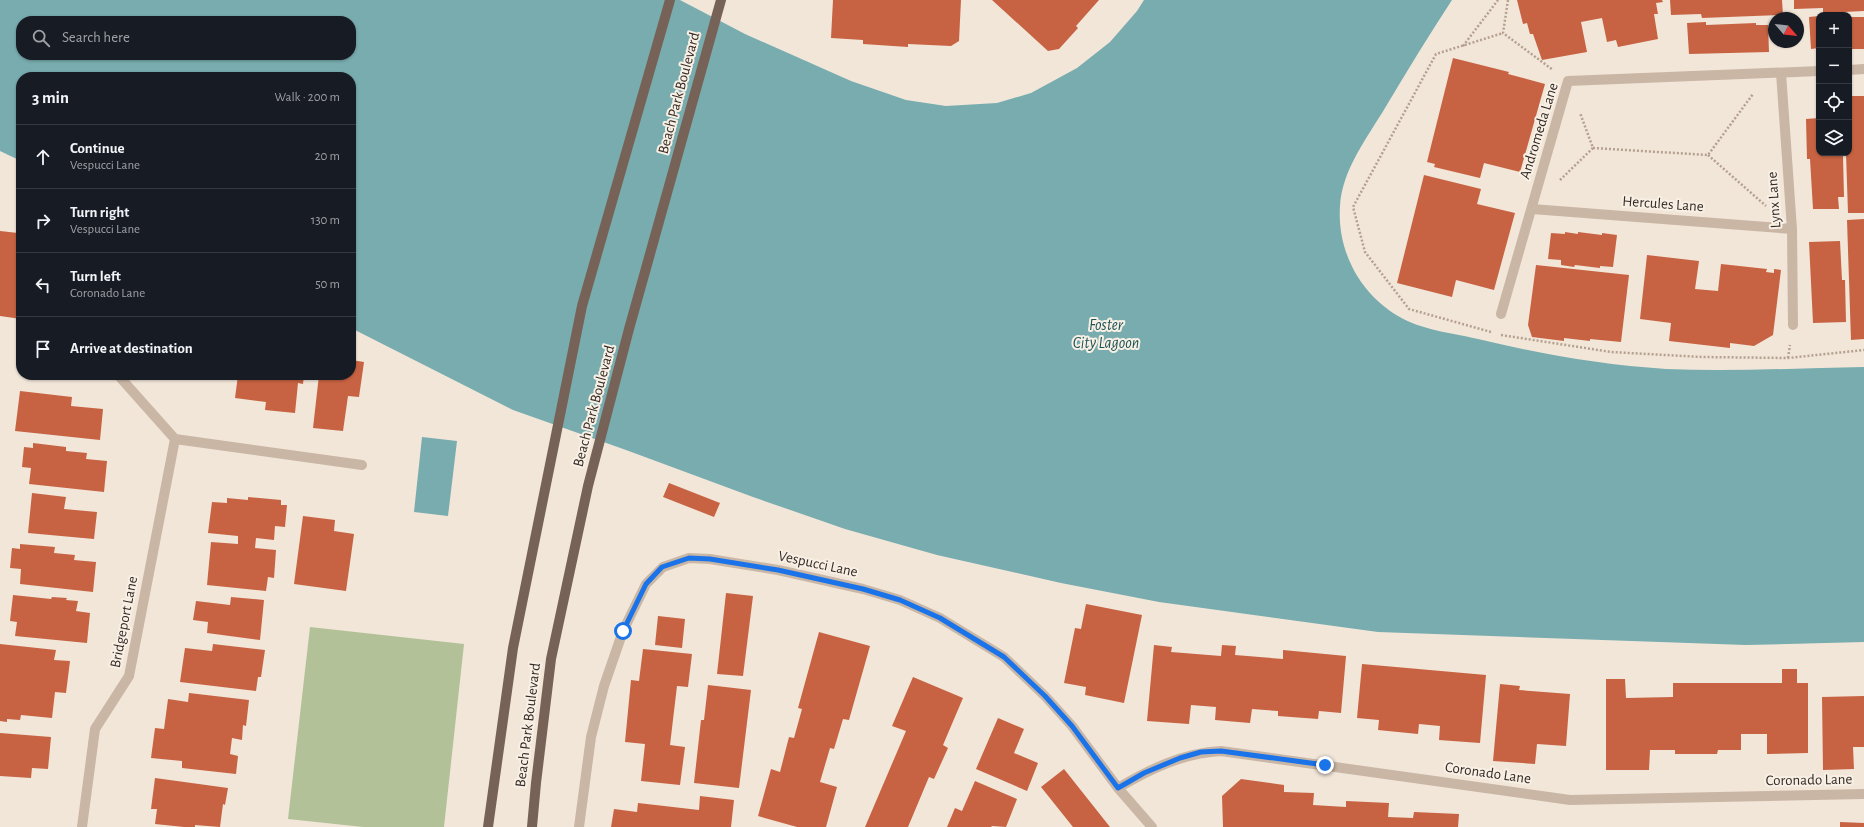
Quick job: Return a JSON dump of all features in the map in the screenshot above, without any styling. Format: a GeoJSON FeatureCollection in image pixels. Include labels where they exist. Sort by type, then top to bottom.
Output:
{"type":"FeatureCollection","features":[{"type":"Feature","properties":{"kind":"main road","name":"Beach Park Boulevard"},"geometry":{"type":"LineString","coordinates":[[488,827],[513,648],[582,306],[670,0]]}},
{"type":"Feature","properties":{"kind":"main road","name":"Beach Park Boulevard"},"geometry":{"type":"LineString","coordinates":[[532,827],[551,659],[588,486],[720,0]]}},
{"type":"Feature","properties":{"kind":"street"},"geometry":{"type":"LineString","coordinates":[[1852,70],[1864,69]]}},
{"type":"Feature","properties":{"kind":"street","name":"Andromeda Lane"},"geometry":{"type":"LineString","coordinates":[[1501,314],[1568,81],[1816,71]]}},
{"type":"Feature","properties":{"kind":"street","name":"Lynx Lane"},"geometry":{"type":"LineString","coordinates":[[1781,73],[1792,229],[1793,326]]}},
{"type":"Feature","properties":{"kind":"street","name":"Hercules Lane"},"geometry":{"type":"LineString","coordinates":[[1532,209],[1792,229]]}},
{"type":"Feature","properties":{"kind":"street"},"geometry":{"type":"LineString","coordinates":[[122,380],[175,439],[362,465]]}},
{"type":"Feature","properties":{"kind":"street","name":"Bridgeport Lane"},"geometry":{"type":"LineString","coordinates":[[82,827],[95,729],[129,676],[175,439]]}},
{"type":"Feature","properties":{"kind":"street","name":"Vespucci Lane"},"geometry":{"type":"LineString","coordinates":[[579,827],[591,737],[604,686],[623,631],[646,584],[662,567],[689,558],[710,559],[778,570],[863,589],[900,600],[940,618],[1004,657],[1045,696],[1072,726],[1118,788],[1152,827]]}},
{"type":"Feature","properties":{"kind":"street","name":"Coronado Lane"},"geometry":{"type":"LineString","coordinates":[[1118,788],[1144,773],[1180,758],[1201,752],[1221,751],[1570,800],[1864,794]]}},
{"type":"Feature","properties":{"kind":"path"},"geometry":{"type":"LineString","coordinates":[[1463,46],[1498,0]]}},
{"type":"Feature","properties":{"kind":"path"},"geometry":{"type":"LineString","coordinates":[[1503,33],[1508,0]]}},
{"type":"Feature","properties":{"kind":"path"},"geometry":{"type":"LineString","coordinates":[[1503,33],[1436,54],[1353,207],[1365,252],[1409,309],[1501,335],[1611,352],[1702,357],[1788,358],[1864,350]]}},
{"type":"Feature","properties":{"kind":"path"},"geometry":{"type":"LineString","coordinates":[[1503,33],[1568,81]]}},
{"type":"Feature","properties":{"kind":"path"},"geometry":{"type":"LineString","coordinates":[[1708,155],[1767,74]]}},
{"type":"Feature","properties":{"kind":"path"},"geometry":{"type":"LineString","coordinates":[[1592,148],[1708,155],[1792,229]]}},
{"type":"Feature","properties":{"kind":"green space"},"geometry":{"type":"Polygon","coordinates":[[[310,627],[464,644],[444,827],[363,827],[288,819],[310,627]]]}},
{"type":"Feature","properties":{"kind":"water","name":"Foster City Lagoon"},"geometry":{"type":"Polygon","coordinates":[[[0,0],[680,0],[745,34],[851,81],[906,100],[946,106],[997,103],[1031,93],[1077,68],[1110,42],[1137,11],[1144,0],[1452,0],[1363,143],[1345,180],[1340,206],[1340,222],[1342,239],[1353,269],[1372,295],[1384,306],[1407,321],[1447,333],[1571,358],[1618,365],[1690,370],[1864,367],[1864,642],[1746,645],[1378,632],[1159,602],[1061,583],[937,555],[845,529],[513,410],[356,331],[356,72],[16,72],[16,159],[0,151],[0,0]]]}},
{"type":"Feature","properties":{"kind":"water"},"geometry":{"type":"Polygon","coordinates":[[[422,437],[457,441],[448,516],[414,512],[422,437]]]}},
{"type":"Feature","properties":{"kind":"building"},"geometry":{"type":"Polygon","coordinates":[[[833,0],[961,0],[959,41],[951,46],[908,44],[908,47],[863,44],[863,40],[831,38],[833,0]]]}},
{"type":"Feature","properties":{"kind":"building"},"geometry":{"type":"Polygon","coordinates":[[[992,0],[1099,0],[1076,26],[1078,28],[1059,49],[1048,51],[992,0]]]}},
{"type":"Feature","properties":{"kind":"building"},"geometry":{"type":"Polygon","coordinates":[[[1517,0],[1662,0],[1663,2],[1656,3],[1658,14],[1654,14],[1658,39],[1618,47],[1616,40],[1607,42],[1602,18],[1581,22],[1587,52],[1542,60],[1533,34],[1530,34],[1527,23],[1523,24],[1517,0]]]}},
{"type":"Feature","properties":{"kind":"building"},"geometry":{"type":"Polygon","coordinates":[[[1670,0],[1782,0],[1783,12],[1768,12],[1768,16],[1702,18],[1701,14],[1671,15],[1670,0]]]}},
{"type":"Feature","properties":{"kind":"building"},"geometry":{"type":"Polygon","coordinates":[[[1794,0],[1864,0],[1864,11],[1823,12],[1823,8],[1794,9],[1794,0]]]}},
{"type":"Feature","properties":{"kind":"building"},"geometry":{"type":"Polygon","coordinates":[[[1816,16],[1816,48],[1811,49],[1809,17],[1816,16]]]}},
{"type":"Feature","properties":{"kind":"building"},"geometry":{"type":"Polygon","coordinates":[[[1852,17],[1864,17],[1864,49],[1852,49],[1852,17]]]}},
{"type":"Feature","properties":{"kind":"building"},"geometry":{"type":"Polygon","coordinates":[[[1706,22],[1706,25],[1756,23],[1756,25],[1768,25],[1769,52],[1689,54],[1687,23],[1706,22]]]}},
{"type":"Feature","properties":{"kind":"building"},"geometry":{"type":"Polygon","coordinates":[[[1453,58],[1509,72],[1508,74],[1545,84],[1520,172],[1484,163],[1480,178],[1434,167],[1435,164],[1427,162],[1453,58]]]}},
{"type":"Feature","properties":{"kind":"building"},"geometry":{"type":"Polygon","coordinates":[[[1852,96],[1864,96],[1864,213],[1848,213],[1846,156],[1852,156],[1852,96]]]}},
{"type":"Feature","properties":{"kind":"building"},"geometry":{"type":"Polygon","coordinates":[[[1816,118],[1816,156],[1843,156],[1844,197],[1838,197],[1839,209],[1813,209],[1810,159],[1807,159],[1806,119],[1816,118]]]}},
{"type":"Feature","properties":{"kind":"building"},"geometry":{"type":"Polygon","coordinates":[[[1424,175],[1481,189],[1477,204],[1515,213],[1494,290],[1456,280],[1452,297],[1397,283],[1424,175]]]}},
{"type":"Feature","properties":{"kind":"building"},"geometry":{"type":"Polygon","coordinates":[[[1864,219],[1864,339],[1851,340],[1847,220],[1864,219]]]}},
{"type":"Feature","properties":{"kind":"building"},"geometry":{"type":"Polygon","coordinates":[[[0,231],[16,233],[16,318],[0,316],[0,231]]]}},
{"type":"Feature","properties":{"kind":"building"},"geometry":{"type":"Polygon","coordinates":[[[1565,232],[1578,234],[1578,232],[1617,235],[1613,267],[1600,266],[1600,268],[1575,265],[1574,267],[1561,265],[1561,260],[1548,259],[1551,233],[1565,234],[1565,232]]]}},
{"type":"Feature","properties":{"kind":"building"},"geometry":{"type":"Polygon","coordinates":[[[1840,241],[1842,280],[1845,280],[1846,322],[1813,323],[1809,242],[1840,241]]]}},
{"type":"Feature","properties":{"kind":"building"},"geometry":{"type":"Polygon","coordinates":[[[1647,255],[1699,261],[1695,289],[1718,291],[1721,264],[1767,269],[1766,272],[1774,273],[1774,269],[1781,270],[1773,335],[1754,346],[1730,343],[1730,348],[1669,341],[1671,323],[1640,319],[1647,255]]]}},
{"type":"Feature","properties":{"kind":"building"},"geometry":{"type":"Polygon","coordinates":[[[1536,265],[1629,275],[1621,342],[1564,338],[1564,341],[1532,337],[1528,325],[1536,265]]]}},
{"type":"Feature","properties":{"kind":"building"},"geometry":{"type":"Polygon","coordinates":[[[356,361],[364,362],[359,397],[348,396],[343,431],[313,428],[318,380],[356,380],[356,361]]]}},
{"type":"Feature","properties":{"kind":"building"},"geometry":{"type":"Polygon","coordinates":[[[237,380],[303,380],[303,384],[298,383],[295,413],[265,410],[266,402],[235,398],[237,380]]]}},
{"type":"Feature","properties":{"kind":"building"},"geometry":{"type":"Polygon","coordinates":[[[20,391],[72,397],[71,406],[103,409],[100,440],[15,431],[20,391]]]}},
{"type":"Feature","properties":{"kind":"building"},"geometry":{"type":"Polygon","coordinates":[[[33,443],[66,447],[66,451],[87,453],[86,459],[107,461],[104,492],[29,484],[31,468],[22,467],[24,447],[33,448],[33,443]]]}},
{"type":"Feature","properties":{"kind":"building"},"geometry":{"type":"Polygon","coordinates":[[[669,483],[720,503],[714,517],[663,497],[669,483]]]}},
{"type":"Feature","properties":{"kind":"building"},"geometry":{"type":"Polygon","coordinates":[[[32,493],[66,497],[64,509],[97,512],[94,539],[28,533],[32,493]]]}},
{"type":"Feature","properties":{"kind":"building"},"geometry":{"type":"Polygon","coordinates":[[[248,497],[281,500],[281,505],[287,505],[285,527],[275,526],[274,540],[256,538],[255,548],[276,550],[274,578],[268,577],[266,591],[207,585],[211,542],[238,544],[238,536],[208,533],[212,502],[227,503],[227,498],[248,500],[248,497]]]}},
{"type":"Feature","properties":{"kind":"building"},"geometry":{"type":"Polygon","coordinates":[[[303,516],[335,520],[334,531],[354,534],[346,591],[294,584],[303,516]]]}},
{"type":"Feature","properties":{"kind":"building"},"geometry":{"type":"Polygon","coordinates":[[[20,544],[55,547],[54,553],[75,555],[74,560],[96,562],[93,592],[20,584],[21,569],[10,568],[12,548],[20,549],[20,544]]]}},
{"type":"Feature","properties":{"kind":"building"},"geometry":{"type":"Polygon","coordinates":[[[726,593],[753,596],[743,676],[717,674],[726,593]]]}},
{"type":"Feature","properties":{"kind":"building"},"geometry":{"type":"Polygon","coordinates":[[[13,595],[51,599],[52,597],[67,598],[66,600],[78,601],[76,611],[90,613],[87,643],[15,636],[17,622],[10,621],[13,595]]]}},
{"type":"Feature","properties":{"kind":"building"},"geometry":{"type":"Polygon","coordinates":[[[231,597],[264,600],[260,640],[207,633],[208,622],[193,620],[196,601],[230,605],[231,597]]]}},
{"type":"Feature","properties":{"kind":"building"},"geometry":{"type":"Polygon","coordinates":[[[1086,604],[1142,615],[1124,703],[1085,695],[1086,687],[1064,683],[1075,628],[1081,629],[1086,604]]]}},
{"type":"Feature","properties":{"kind":"building"},"geometry":{"type":"Polygon","coordinates":[[[658,616],[685,619],[682,648],[655,645],[658,616]]]}},
{"type":"Feature","properties":{"kind":"building"},"geometry":{"type":"Polygon","coordinates":[[[819,632],[870,646],[849,720],[843,719],[834,749],[830,748],[820,782],[837,787],[826,827],[797,827],[758,816],[771,769],[780,772],[789,737],[794,738],[802,709],[798,708],[819,632]]]}},
{"type":"Feature","properties":{"kind":"building"},"geometry":{"type":"Polygon","coordinates":[[[0,644],[56,650],[54,660],[70,661],[66,693],[55,692],[52,718],[21,715],[20,720],[7,719],[7,722],[0,721],[0,644]]]}},
{"type":"Feature","properties":{"kind":"building"},"geometry":{"type":"Polygon","coordinates":[[[213,644],[265,650],[261,677],[258,677],[256,691],[180,682],[185,648],[212,651],[213,644]]]}},
{"type":"Feature","properties":{"kind":"building"},"geometry":{"type":"Polygon","coordinates":[[[1154,645],[1172,647],[1171,652],[1221,656],[1222,645],[1236,646],[1235,655],[1283,659],[1283,650],[1346,656],[1341,713],[1319,711],[1318,719],[1278,716],[1278,711],[1252,709],[1250,723],[1215,720],[1216,707],[1191,705],[1189,724],[1147,721],[1154,645]]]}},
{"type":"Feature","properties":{"kind":"building"},"geometry":{"type":"Polygon","coordinates":[[[643,649],[692,654],[688,687],[677,686],[670,745],[685,747],[680,785],[641,781],[645,744],[625,742],[631,680],[639,681],[643,649]]]}},
{"type":"Feature","properties":{"kind":"building"},"geometry":{"type":"Polygon","coordinates":[[[1362,664],[1486,675],[1480,743],[1439,740],[1440,726],[1419,724],[1418,734],[1378,730],[1379,720],[1357,718],[1362,664]]]}},
{"type":"Feature","properties":{"kind":"building"},"geometry":{"type":"Polygon","coordinates":[[[1782,669],[1797,669],[1797,683],[1808,683],[1808,753],[1767,754],[1767,734],[1741,734],[1741,750],[1718,750],[1717,754],[1675,754],[1675,750],[1650,750],[1649,770],[1606,770],[1606,679],[1625,679],[1626,698],[1673,697],[1673,683],[1782,683],[1782,669]]]}},
{"type":"Feature","properties":{"kind":"building"},"geometry":{"type":"Polygon","coordinates":[[[913,677],[963,698],[943,745],[948,748],[934,779],[929,777],[908,827],[865,827],[906,731],[892,726],[913,677]]]}},
{"type":"Feature","properties":{"kind":"building"},"geometry":{"type":"Polygon","coordinates":[[[1500,684],[1520,686],[1519,690],[1570,694],[1566,746],[1537,744],[1535,764],[1493,761],[1500,684]]]}},
{"type":"Feature","properties":{"kind":"building"},"geometry":{"type":"Polygon","coordinates":[[[708,685],[751,690],[739,788],[694,783],[701,720],[704,720],[708,685]]]}},
{"type":"Feature","properties":{"kind":"building"},"geometry":{"type":"Polygon","coordinates":[[[189,693],[249,700],[246,726],[243,725],[242,740],[232,738],[230,754],[238,756],[236,774],[182,768],[182,761],[151,758],[155,728],[164,729],[168,699],[188,702],[189,693]]]}},
{"type":"Feature","properties":{"kind":"building"},"geometry":{"type":"Polygon","coordinates":[[[1864,696],[1864,747],[1853,747],[1854,769],[1823,770],[1822,697],[1864,696]]]}},
{"type":"Feature","properties":{"kind":"building"},"geometry":{"type":"Polygon","coordinates":[[[998,718],[1024,729],[1014,753],[1038,763],[1027,791],[976,769],[998,718]]]}},
{"type":"Feature","properties":{"kind":"building"},"geometry":{"type":"Polygon","coordinates":[[[0,733],[51,737],[48,769],[32,768],[31,778],[0,776],[0,733]]]}},
{"type":"Feature","properties":{"kind":"building"},"geometry":{"type":"Polygon","coordinates":[[[1064,769],[1110,827],[1073,827],[1041,787],[1064,769]]]}},
{"type":"Feature","properties":{"kind":"building"},"geometry":{"type":"Polygon","coordinates":[[[155,778],[228,788],[225,805],[223,804],[220,827],[195,825],[195,827],[184,827],[155,824],[157,809],[151,809],[155,778]]]}},
{"type":"Feature","properties":{"kind":"building"},"geometry":{"type":"Polygon","coordinates":[[[1241,779],[1284,785],[1284,792],[1314,793],[1313,805],[1346,807],[1346,801],[1389,803],[1388,817],[1413,818],[1414,812],[1459,814],[1458,827],[1223,827],[1222,796],[1241,779]]]}},
{"type":"Feature","properties":{"kind":"building"},"geometry":{"type":"Polygon","coordinates":[[[975,781],[1017,799],[1006,827],[947,827],[955,808],[962,811],[975,781]]]}},
{"type":"Feature","properties":{"kind":"building"},"geometry":{"type":"Polygon","coordinates":[[[700,796],[734,800],[731,827],[611,827],[614,809],[637,812],[638,803],[699,810],[700,796]]]}},
{"type":"Feature","properties":{"kind":"building"},"geometry":{"type":"Polygon","coordinates":[[[1840,822],[1864,823],[1864,827],[1840,827],[1840,822]]]}},
{"type":"Feature","properties":{"kind":"route"},"geometry":{"type":"LineString","coordinates":[[623,631],[646,584],[662,567],[689,558],[710,559],[778,570],[863,589],[900,600],[940,618],[1004,657],[1045,696],[1072,726],[1118,788],[1144,773],[1180,758],[1201,752],[1221,751],[1325,765]]}}]}
